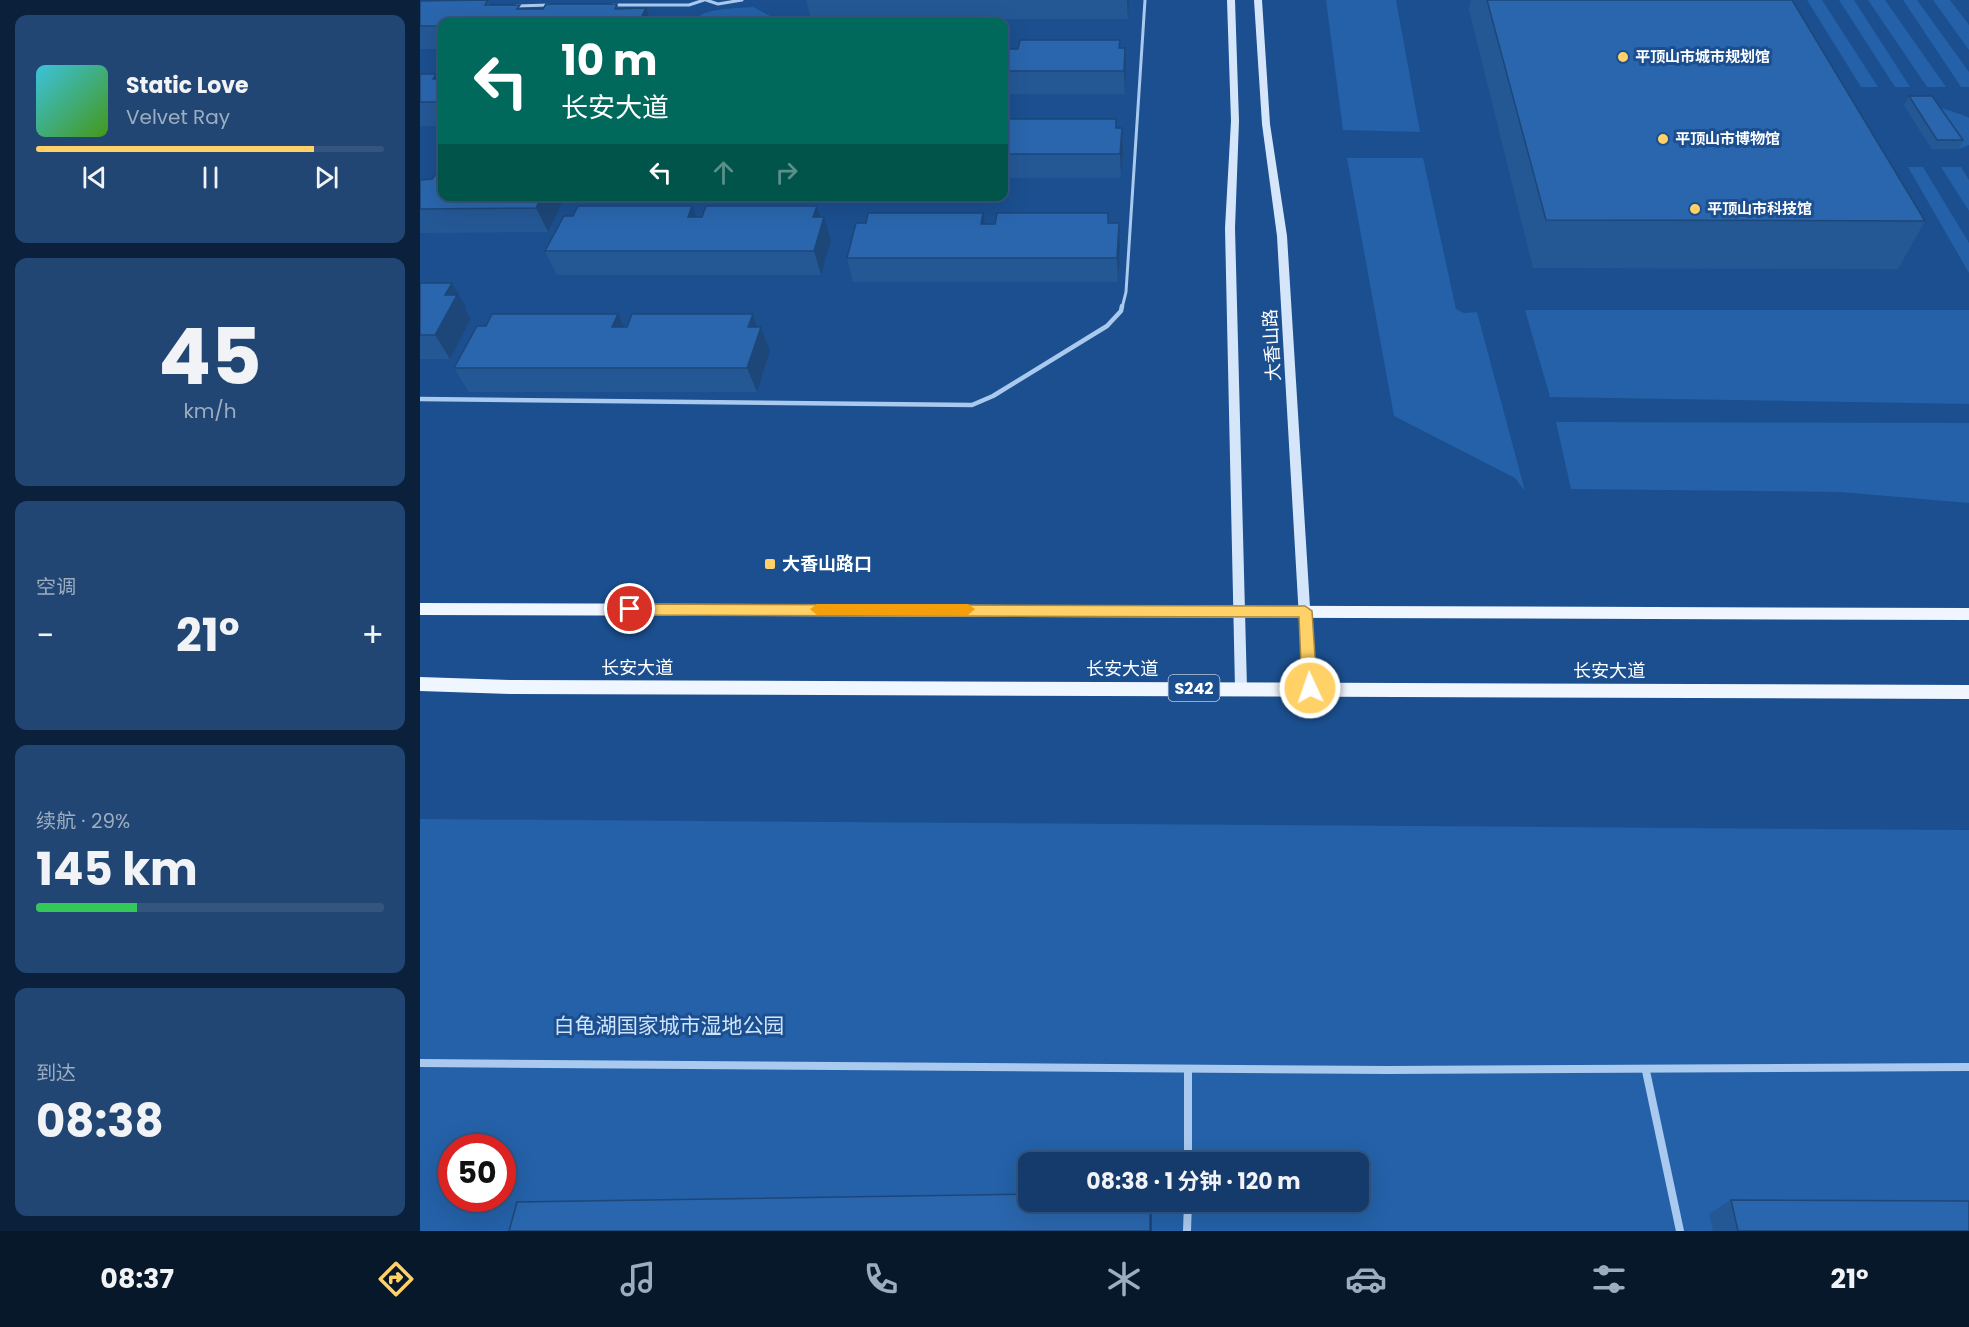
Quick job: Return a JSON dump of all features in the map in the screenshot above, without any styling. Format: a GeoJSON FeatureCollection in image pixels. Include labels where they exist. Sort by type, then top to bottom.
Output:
{"type":"FeatureCollection","features":[{"type":"Feature","properties":{"kind":"main road"},"geometry":{"type":"LineString","coordinates":[[1231,0],[1235,121],[1230,228],[1241,688]]}},
{"type":"Feature","properties":{"kind":"main road","name":"大香山路"},"geometry":{"type":"LineString","coordinates":[[1258,0],[1266,124],[1282,236],[1310,688]]}},
{"type":"Feature","properties":{"kind":"main road"},"geometry":{"type":"LineString","coordinates":[[420,609],[1969,614]]}},
{"type":"Feature","properties":{"kind":"main road","name":"长安大道"},"geometry":{"type":"LineString","coordinates":[[420,684],[534,687],[1969,692]]}},
{"type":"Feature","properties":{"kind":"street"},"geometry":{"type":"LineString","coordinates":[[420,1064],[1188,1071],[1646,1071],[1969,1067]]}},
{"type":"Feature","properties":{"kind":"street"},"geometry":{"type":"LineString","coordinates":[[1188,1071],[1188,1152]]}},
{"type":"Feature","properties":{"kind":"street"},"geometry":{"type":"LineString","coordinates":[[1646,1071],[1680,1231]]}},
{"type":"Feature","properties":{"kind":"street"},"geometry":{"type":"LineString","coordinates":[[1187,1231],[1188,1212]]}},
{"type":"Feature","properties":{"kind":"lane"},"geometry":{"type":"LineString","coordinates":[[607,5],[689,4],[705,0],[717,4],[742,0]]}},
{"type":"Feature","properties":{"kind":"lane"},"geometry":{"type":"LineString","coordinates":[[420,399],[972,405],[993,396],[1107,326],[1121,311],[1126,292],[1144,0]]}},
{"type":"Feature","properties":{"kind":"lane"},"geometry":{"type":"LineString","coordinates":[[514,6],[549,5]]}},
{"type":"Feature","properties":{"kind":"green space"},"geometry":{"type":"Polygon","coordinates":[[[1326,0],[1396,0],[1420,132],[1343,130],[1326,0]]]}},
{"type":"Feature","properties":{"kind":"green space"},"geometry":{"type":"Polygon","coordinates":[[[1807,0],[1822,0],[1878,87],[1861,87],[1807,0]]]}},
{"type":"Feature","properties":{"kind":"green space"},"geometry":{"type":"Polygon","coordinates":[[[1839,0],[1854,0],[1910,87],[1895,87],[1839,0]]]}},
{"type":"Feature","properties":{"kind":"green space"},"geometry":{"type":"Polygon","coordinates":[[[1868,0],[1885,0],[1946,87],[1927,87],[1868,0]]]}},
{"type":"Feature","properties":{"kind":"green space"},"geometry":{"type":"Polygon","coordinates":[[[1903,0],[1917,0],[1969,72],[1969,87],[1961,87],[1903,0]]]}},
{"type":"Feature","properties":{"kind":"green space"},"geometry":{"type":"Polygon","coordinates":[[[1933,0],[1950,0],[1969,25],[1969,50],[1933,0]]]}},
{"type":"Feature","properties":{"kind":"green space"},"geometry":{"type":"Polygon","coordinates":[[[753,7],[771,18],[696,18],[711,11],[753,7]]]}},
{"type":"Feature","properties":{"kind":"green space"},"geometry":{"type":"Polygon","coordinates":[[[1904,105],[1932,105],[1966,116],[1969,118],[1969,145],[1959,149],[1932,149],[1904,105]]]}},
{"type":"Feature","properties":{"kind":"green space"},"geometry":{"type":"Polygon","coordinates":[[[1347,158],[1423,158],[1456,309],[1464,313],[1477,312],[1525,491],[1515,478],[1394,416],[1347,158]]]}},
{"type":"Feature","properties":{"kind":"green space"},"geometry":{"type":"Polygon","coordinates":[[[1908,167],[1923,167],[1969,243],[1969,273],[1908,167]]]}},
{"type":"Feature","properties":{"kind":"green space"},"geometry":{"type":"Polygon","coordinates":[[[1941,167],[1961,167],[1969,180],[1969,211],[1941,167]]]}},
{"type":"Feature","properties":{"kind":"green space"},"geometry":{"type":"Polygon","coordinates":[[[1525,310],[1969,310],[1969,404],[1550,397],[1525,310]]]}},
{"type":"Feature","properties":{"kind":"green space"},"geometry":{"type":"Polygon","coordinates":[[[1556,422],[1969,423],[1969,503],[1840,492],[1571,489],[1556,422]]]}},
{"type":"Feature","properties":{"kind":"green space","name":"白龟湖国家城市湿地公园"},"geometry":{"type":"Polygon","coordinates":[[[420,819],[1969,830],[1969,1231],[420,1231],[420,819]]]}},
{"type":"Feature","properties":{"kind":"building"},"geometry":{"type":"Polygon","coordinates":[[[488,0],[485,5],[520,5],[517,9],[543,9],[546,4],[617,4],[615,9],[646,8],[641,18],[438,18],[438,26],[420,26],[420,1],[488,0]]]}},
{"type":"Feature","properties":{"kind":"building","name":"平顶山市博物馆"},"geometry":{"type":"Polygon","coordinates":[[[1487,0],[1792,0],[1925,221],[1546,220],[1487,0]]]}},
{"type":"Feature","properties":{"kind":"building"},"geometry":{"type":"Polygon","coordinates":[[[1020,40],[1120,40],[1119,48],[1125,48],[1124,71],[1008,71],[1008,49],[1018,49],[1020,40]]]}},
{"type":"Feature","properties":{"kind":"building"},"geometry":{"type":"Polygon","coordinates":[[[420,74],[436,74],[433,79],[438,79],[438,102],[420,102],[420,74]]]}},
{"type":"Feature","properties":{"kind":"building"},"geometry":{"type":"Polygon","coordinates":[[[1909,96],[1932,96],[1963,140],[1937,140],[1909,96]]]}},
{"type":"Feature","properties":{"kind":"building"},"geometry":{"type":"Polygon","coordinates":[[[1008,119],[1116,119],[1116,128],[1122,128],[1120,154],[1008,154],[1008,119]]]}},
{"type":"Feature","properties":{"kind":"building"},"geometry":{"type":"Polygon","coordinates":[[[438,173],[438,201],[540,201],[536,208],[420,209],[420,180],[432,179],[438,173]]]}},
{"type":"Feature","properties":{"kind":"building"},"geometry":{"type":"Polygon","coordinates":[[[578,206],[692,206],[688,217],[702,217],[706,206],[817,206],[813,217],[824,217],[814,251],[545,251],[564,216],[573,216],[578,206]]]}},
{"type":"Feature","properties":{"kind":"building"},"geometry":{"type":"Polygon","coordinates":[[[868,213],[983,213],[981,224],[995,224],[997,213],[1108,213],[1108,223],[1119,223],[1117,258],[847,258],[856,223],[866,223],[868,213]]]}},
{"type":"Feature","properties":{"kind":"building"},"geometry":{"type":"Polygon","coordinates":[[[420,283],[452,283],[445,295],[457,295],[435,335],[420,335],[420,283]]]}},
{"type":"Feature","properties":{"kind":"building"},"geometry":{"type":"Polygon","coordinates":[[[492,314],[618,314],[612,327],[627,327],[632,314],[753,314],[748,327],[761,327],[747,368],[454,368],[477,326],[486,326],[492,314]]]}},
{"type":"Feature","properties":{"kind":"building"},"geometry":{"type":"Polygon","coordinates":[[[1018,1194],[1018,1212],[1150,1212],[1150,1231],[509,1231],[517,1202],[1018,1194]]]}},
{"type":"Feature","properties":{"kind":"building"},"geometry":{"type":"Polygon","coordinates":[[[1731,1200],[1969,1201],[1969,1231],[1738,1231],[1731,1200]]]}},
{"type":"Feature","properties":{"kind":"slow traffic"},"geometry":{"type":"LineString","coordinates":[[817,609],[968,609]]}},
{"type":"Feature","properties":{"kind":"place","name":"平顶山市城市规划馆"},"geometry":{"type":"Point","coordinates":[1623,57]}},
{"type":"Feature","properties":{"kind":"place","name":"平顶山市博物馆"},"geometry":{"type":"Point","coordinates":[1663,139]}},
{"type":"Feature","properties":{"kind":"place","name":"平顶山市科技馆"},"geometry":{"type":"Point","coordinates":[1695,209]}},
{"type":"Feature","properties":{"kind":"place","name":"大香山路口"},"geometry":{"type":"Point","coordinates":[770,564]}},
{"type":"Feature","properties":{"kind":"route"},"geometry":{"type":"LineString","coordinates":[[630,609],[1305,611],[1310,688]]}}]}
